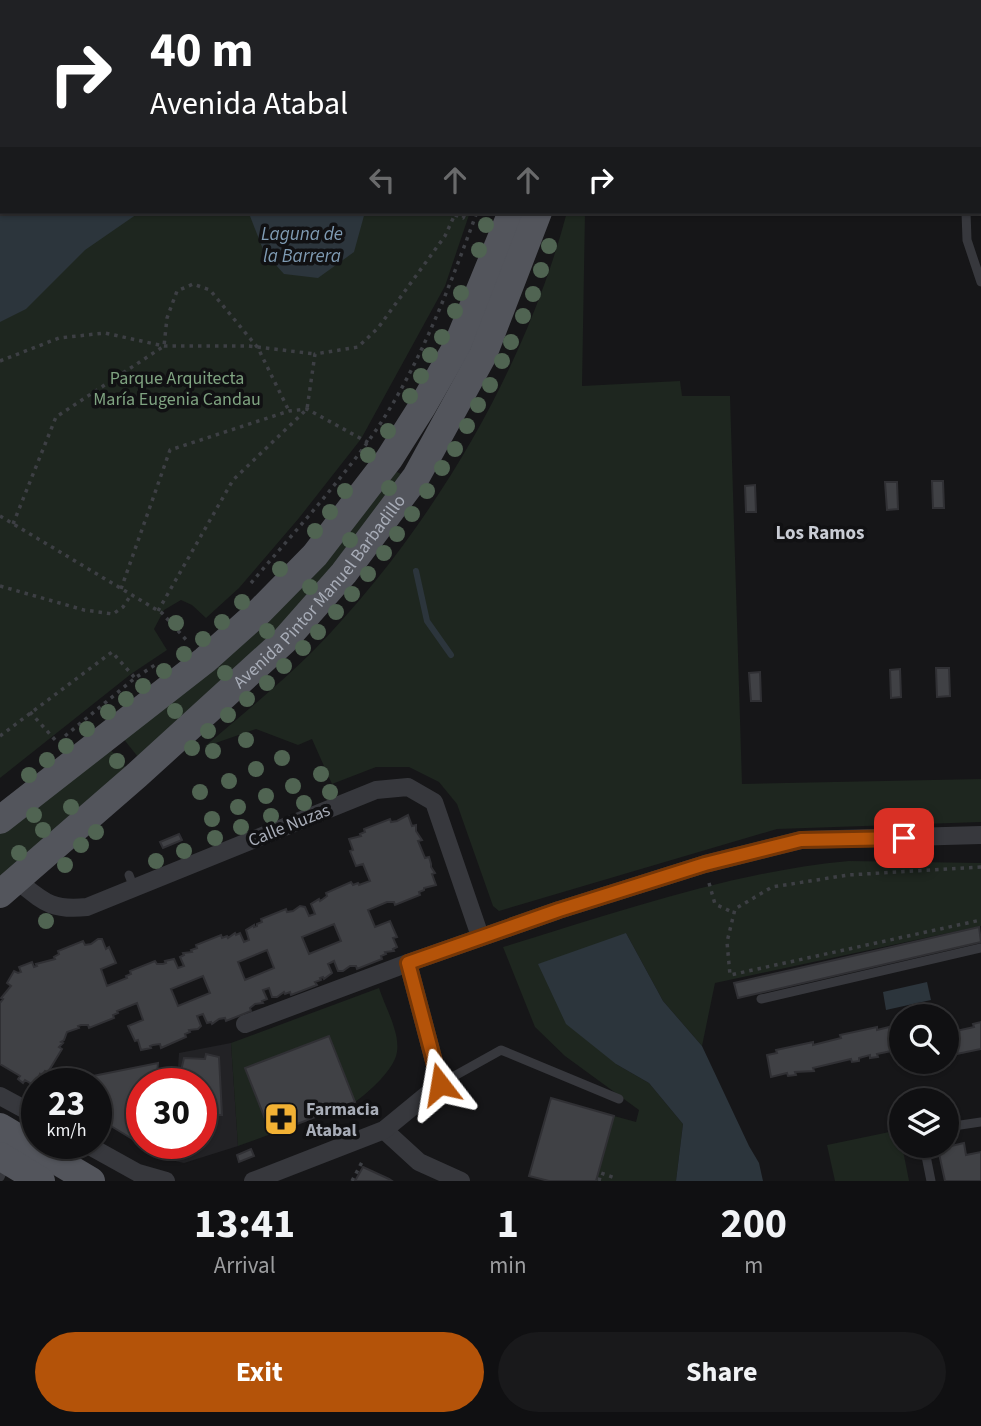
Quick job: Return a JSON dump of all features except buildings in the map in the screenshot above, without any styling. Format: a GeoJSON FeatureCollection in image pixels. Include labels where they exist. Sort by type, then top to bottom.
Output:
{"type":"FeatureCollection","features":[{"type":"Feature","properties":{"kind":"main road","name":"Avenida Pintor Manuel Barbadillo"},"geometry":{"type":"LineString","coordinates":[[0,820],[205,660],[260,611],[316,555],[378,451],[422,407],[457,346],[511,214]]}},
{"type":"Feature","properties":{"kind":"main road","name":"Avenida Pintor Manuel Barbadillo"},"geometry":{"type":"LineString","coordinates":[[8,887],[137,775],[284,641],[344,573],[416,477],[483,355],[537,214]]}},
{"type":"Feature","properties":{"kind":"main road"},"geometry":{"type":"LineString","coordinates":[[0,1127],[91,1181]]}},
{"type":"Feature","properties":{"kind":"main road"},"geometry":{"type":"LineString","coordinates":[[3,1165],[41,1181]]}},
{"type":"Feature","properties":{"kind":"street","name":"Calle Nuzas"},"geometry":{"type":"LineString","coordinates":[[8,887],[46,904],[69,909],[87,907],[132,881],[376,790],[408,787],[434,802],[480,936]]}},
{"type":"Feature","properties":{"kind":"street"},"geometry":{"type":"LineString","coordinates":[[242,1020],[480,936],[705,864],[801,840],[981,835]]}},
{"type":"Feature","properties":{"kind":"street"},"geometry":{"type":"LineString","coordinates":[[253,1181],[384,1130],[440,1084],[408,963]]}},
{"type":"Feature","properties":{"kind":"street"},"geometry":{"type":"LineString","coordinates":[[0,1096],[21,1107]]}},
{"type":"Feature","properties":{"kind":"street"},"geometry":{"type":"LineString","coordinates":[[384,1130],[419,1162],[461,1181]]}},
{"type":"Feature","properties":{"kind":"street"},"geometry":{"type":"LineString","coordinates":[[109,1159],[138,1177],[166,1181]]}},
{"type":"Feature","properties":{"kind":"lane"},"geometry":{"type":"LineString","coordinates":[[966,214],[967,240],[981,282]]}},
{"type":"Feature","properties":{"kind":"lane"},"geometry":{"type":"LineString","coordinates":[[761,999],[981,948]]}},
{"type":"Feature","properties":{"kind":"lane"},"geometry":{"type":"LineString","coordinates":[[440,1084],[501,1050],[619,1099]]}},
{"type":"Feature","properties":{"kind":"lane"},"geometry":{"type":"LineString","coordinates":[[959,1126],[981,1122]]}},
{"type":"Feature","properties":{"kind":"lane"},"geometry":{"type":"LineString","coordinates":[[926,1158],[931,1181]]}},
{"type":"Feature","properties":{"kind":"path"},"geometry":{"type":"LineString","coordinates":[[0,361],[60,338],[105,333],[163,346],[249,346],[315,354],[358,347],[378,327],[445,236],[456,214]]}},
{"type":"Feature","properties":{"kind":"path"},"geometry":{"type":"LineString","coordinates":[[248,585],[378,451],[405,380],[449,289],[476,214]]}},
{"type":"Feature","properties":{"kind":"path"},"geometry":{"type":"LineString","coordinates":[[13,524],[56,417],[163,346],[167,318],[177,291],[193,284],[211,290],[257,348],[289,411]]}},
{"type":"Feature","properties":{"kind":"path"},"geometry":{"type":"LineString","coordinates":[[158,611],[233,480],[307,409],[315,354]]}},
{"type":"Feature","properties":{"kind":"path"},"geometry":{"type":"LineString","coordinates":[[121,589],[170,450],[289,411],[307,409],[378,451]]}},
{"type":"Feature","properties":{"kind":"path"},"geometry":{"type":"LineString","coordinates":[[0,516],[158,611],[205,660]]}},
{"type":"Feature","properties":{"kind":"path"},"geometry":{"type":"LineString","coordinates":[[0,586],[84,610],[113,614],[123,607],[131,595]]}},
{"type":"Feature","properties":{"kind":"path"},"geometry":{"type":"LineString","coordinates":[[0,736],[112,652],[135,678]]}},
{"type":"Feature","properties":{"kind":"path"},"geometry":{"type":"LineString","coordinates":[[30,712],[57,742],[135,678],[167,657]]}},
{"type":"Feature","properties":{"kind":"path"},"geometry":{"type":"LineString","coordinates":[[705,864],[715,904],[734,913]]}},
{"type":"Feature","properties":{"kind":"path"},"geometry":{"type":"LineString","coordinates":[[981,867],[848,876],[772,887],[735,909],[727,942],[730,975],[981,920]]}},
{"type":"Feature","properties":{"kind":"path"},"geometry":{"type":"LineString","coordinates":[[352,1181],[362,1162]]}},
{"type":"Feature","properties":{"kind":"path"},"geometry":{"type":"LineString","coordinates":[[599,1181],[601,1173],[615,1178]]}},
{"type":"Feature","properties":{"kind":"shaded area"},"geometry":{"type":"Polygon","coordinates":[[[231,1043],[238,1146],[217,1153],[217,1068],[178,1068],[179,1053],[231,1043]]]}},
{"type":"Feature","properties":{"kind":"shaded area"},"geometry":{"type":"Polygon","coordinates":[[[171,1159],[197,1159],[184,1163],[171,1159]]]}},
{"type":"Feature","properties":{"kind":"green space","name":"Parque Arquitecta María Eugenia Candau"},"geometry":{"type":"Polygon","coordinates":[[[0,214],[469,214],[445,286],[361,439],[299,518],[239,588],[206,618],[192,605],[181,600],[164,610],[154,629],[167,650],[131,674],[0,778],[0,214]]]}},
{"type":"Feature","properties":{"kind":"green space"},"geometry":{"type":"Polygon","coordinates":[[[566,214],[585,214],[582,386],[680,381],[682,396],[730,396],[742,784],[981,779],[981,822],[777,829],[499,911],[493,906],[457,804],[439,782],[409,767],[376,767],[332,784],[312,739],[298,745],[256,729],[204,747],[315,649],[397,553],[434,501],[499,389],[549,272],[566,214]]]}},
{"type":"Feature","properties":{"kind":"green space"},"geometry":{"type":"Polygon","coordinates":[[[393,470],[403,475],[339,560],[272,637],[138,757],[122,737],[393,470]]]}},
{"type":"Feature","properties":{"kind":"green space"},"geometry":{"type":"Polygon","coordinates":[[[109,748],[126,768],[0,881],[0,833],[109,748]]]}},
{"type":"Feature","properties":{"kind":"green space"},"geometry":{"type":"Polygon","coordinates":[[[849,861],[981,863],[981,926],[715,983],[702,1046],[663,1001],[626,933],[616,1064],[649,1083],[683,1124],[676,1181],[596,1181],[614,1116],[636,1122],[639,1110],[565,1056],[535,1027],[503,947],[717,884],[805,866],[849,861]]]}},
{"type":"Feature","properties":{"kind":"green space"},"geometry":{"type":"Polygon","coordinates":[[[379,988],[397,1044],[395,1059],[380,1080],[355,1102],[329,1036],[246,1068],[271,1134],[238,1146],[231,1043],[379,988]]]}},
{"type":"Feature","properties":{"kind":"green space"},"geometry":{"type":"Polygon","coordinates":[[[889,1132],[889,1158],[904,1158],[909,1181],[835,1181],[827,1145],[889,1132]]]}},
{"type":"Feature","properties":{"kind":"water"},"geometry":{"type":"Polygon","coordinates":[[[0,214],[137,214],[85,250],[26,309],[0,322],[0,214]]]}},
{"type":"Feature","properties":{"kind":"water","name":"Laguna de la Barrera"},"geometry":{"type":"Polygon","coordinates":[[[248,214],[364,214],[354,252],[318,278],[284,274],[264,252],[248,214]]]}},
{"type":"Feature","properties":{"kind":"water"},"geometry":{"type":"Polygon","coordinates":[[[626,933],[663,1001],[702,1046],[759,1163],[763,1181],[676,1181],[683,1124],[649,1083],[616,1064],[566,1024],[538,964],[626,933]]]}},
{"type":"Feature","properties":{"kind":"water"},"geometry":{"type":"Polygon","coordinates":[[[927,982],[931,1000],[913,1004],[889,1004],[889,1009],[886,1010],[883,992],[927,982]]]}},
{"type":"Feature","properties":{"kind":"waterway"},"geometry":{"type":"LineString","coordinates":[[416,571],[427,621],[451,655]]}},
{"type":"Feature","properties":{"kind":"place","name":"Farmacia Atabal"},"geometry":{"type":"Point","coordinates":[281,1119]}},
{"type":"Feature","properties":{"kind":"district","name":"Los Ramos"},"geometry":{"type":"Point","coordinates":[820,532]}},
{"type":"Feature","properties":{"kind":"route"},"geometry":{"type":"LineString","coordinates":[[440,1084],[408,963],[480,936],[705,864],[801,840],[904,838]]}}]}
